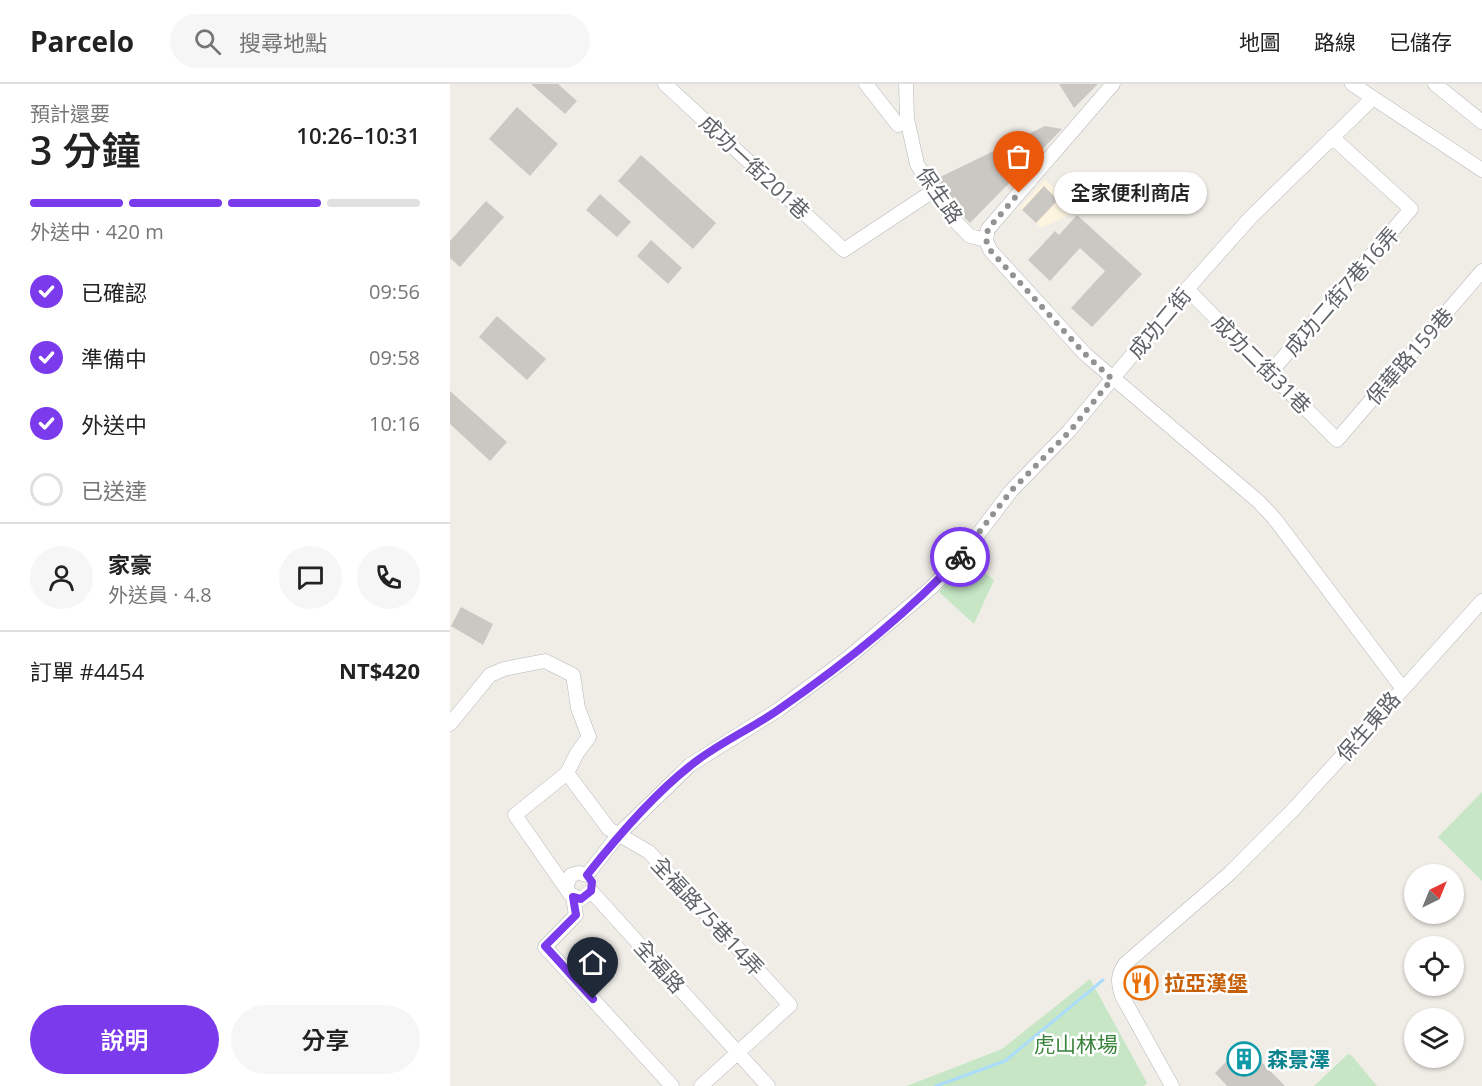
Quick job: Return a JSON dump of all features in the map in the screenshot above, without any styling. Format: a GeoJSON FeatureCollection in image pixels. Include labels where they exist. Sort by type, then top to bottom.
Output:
{"type":"FeatureCollection","features":[{"type":"Feature","properties":{"kind":"street","name":"成功一街201巷"},"geometry":{"type":"LineString","coordinates":[[665,84],[844,250],[933,191]]}},
{"type":"Feature","properties":{"kind":"street"},"geometry":{"type":"LineString","coordinates":[[866,84],[898,124],[907,119]]}},
{"type":"Feature","properties":{"kind":"street","name":"保生路"},"geometry":{"type":"LineString","coordinates":[[906,84],[907,119],[917,164],[933,191],[955,221],[970,236],[986,240],[990,250],[1085,354],[1112,379]]}},
{"type":"Feature","properties":{"kind":"street"},"geometry":{"type":"LineString","coordinates":[[986,240],[988,229],[1113,84]]}},
{"type":"Feature","properties":{"kind":"street"},"geometry":{"type":"LineString","coordinates":[[1352,84],[1482,170]]}},
{"type":"Feature","properties":{"kind":"street"},"geometry":{"type":"LineString","coordinates":[[1435,84],[1482,122]]}},
{"type":"Feature","properties":{"kind":"street","name":"成功二街"},"geometry":{"type":"LineString","coordinates":[[581,874],[690,765],[778,710],[849,657],[932,587],[964,553],[1011,491],[1070,431],[1187,289],[1251,217],[1373,98]]}},
{"type":"Feature","properties":{"kind":"street","name":"成功二街7巷16弄"},"geometry":{"type":"LineString","coordinates":[[1270,373],[1411,209],[1332,137]]}},
{"type":"Feature","properties":{"kind":"street","name":"保華路159巷"},"geometry":{"type":"LineString","coordinates":[[1337,440],[1482,271]]}},
{"type":"Feature","properties":{"kind":"street","name":"成功二街31巷"},"geometry":{"type":"LineString","coordinates":[[1187,289],[1337,440]]}},
{"type":"Feature","properties":{"kind":"street","name":"保生東路"},"geometry":{"type":"LineString","coordinates":[[1112,379],[1259,502],[1274,518],[1403,689],[1238,866],[1125,964],[1119,973],[1118,984],[1122,996],[1172,1086]]}},
{"type":"Feature","properties":{"kind":"street"},"geometry":{"type":"LineString","coordinates":[[1403,689],[1482,601]]}},
{"type":"Feature","properties":{"kind":"street"},"geometry":{"type":"LineString","coordinates":[[450,724],[490,675],[504,669],[545,661],[573,675],[578,708],[589,737],[577,753],[567,773],[516,815],[571,896],[581,899],[591,891],[592,882],[581,874],[567,882],[571,896],[576,915],[545,946],[672,1086]]}},
{"type":"Feature","properties":{"kind":"street","name":"全福路75巷14弄"},"geometry":{"type":"LineString","coordinates":[[567,773],[609,829],[650,852],[790,1005],[738,1052]]}},
{"type":"Feature","properties":{"kind":"street","name":"全福路"},"geometry":{"type":"LineString","coordinates":[[591,891],[768,1086]]}},
{"type":"Feature","properties":{"kind":"street"},"geometry":{"type":"LineString","coordinates":[[701,1086],[738,1052]]}},
{"type":"Feature","properties":{"kind":"shaded area"},"geometry":{"type":"Polygon","coordinates":[[[1045,180],[1080,210],[1041,228],[1019,208],[1045,180]]]}},
{"type":"Feature","properties":{"kind":"green space"},"geometry":{"type":"Polygon","coordinates":[[[967,559],[994,580],[974,624],[939,592],[967,559]]]}},
{"type":"Feature","properties":{"kind":"green space"},"geometry":{"type":"Polygon","coordinates":[[[1482,792],[1482,881],[1438,837],[1482,792]]]}},
{"type":"Feature","properties":{"kind":"green space","name":"虎山林場"},"geometry":{"type":"Polygon","coordinates":[[[1090,979],[1147,1083],[1144,1086],[907,1086],[1002,1049],[1090,979]]]}},
{"type":"Feature","properties":{"kind":"green space"},"geometry":{"type":"Polygon","coordinates":[[[1348,1054],[1377,1086],[1314,1086],[1348,1054]]]}},
{"type":"Feature","properties":{"kind":"building"},"geometry":{"type":"Polygon","coordinates":[[[531,84],[558,84],[577,101],[565,114],[531,84]]]}},
{"type":"Feature","properties":{"kind":"building"},"geometry":{"type":"Polygon","coordinates":[[[1059,84],[1098,84],[1074,108],[1059,84]]]}},
{"type":"Feature","properties":{"kind":"building"},"geometry":{"type":"Polygon","coordinates":[[[517,107],[558,144],[530,176],[489,139],[517,107]]]}},
{"type":"Feature","properties":{"kind":"building"},"geometry":{"type":"Polygon","coordinates":[[[1045,126],[1062,129],[970,223],[936,179],[1045,126]]]}},
{"type":"Feature","properties":{"kind":"building"},"geometry":{"type":"Polygon","coordinates":[[[641,155],[716,223],[693,249],[618,181],[641,155]]]}},
{"type":"Feature","properties":{"kind":"building"},"geometry":{"type":"Polygon","coordinates":[[[1044,186],[1058,200],[1036,223],[1022,210],[1044,186]]]}},
{"type":"Feature","properties":{"kind":"building"},"geometry":{"type":"Polygon","coordinates":[[[600,194],[631,222],[617,237],[586,210],[600,194]]]}},
{"type":"Feature","properties":{"kind":"building"},"geometry":{"type":"Polygon","coordinates":[[[486,201],[504,217],[460,267],[450,258],[450,241],[486,201]]]}},
{"type":"Feature","properties":{"kind":"building"},"geometry":{"type":"Polygon","coordinates":[[[1077,215],[1142,274],[1092,327],[1071,308],[1105,271],[1080,248],[1050,281],[1028,260],[1055,231],[1059,235],[1077,215]]]}},
{"type":"Feature","properties":{"kind":"building"},"geometry":{"type":"Polygon","coordinates":[[[651,240],[682,268],[668,284],[637,256],[651,240]]]}},
{"type":"Feature","properties":{"kind":"building"},"geometry":{"type":"Polygon","coordinates":[[[497,316],[546,359],[527,380],[479,337],[497,316]]]}},
{"type":"Feature","properties":{"kind":"building"},"geometry":{"type":"Polygon","coordinates":[[[450,391],[507,442],[490,461],[450,424],[450,391]]]}},
{"type":"Feature","properties":{"kind":"building"},"geometry":{"type":"Polygon","coordinates":[[[461,607],[493,624],[483,645],[451,626],[461,607]]]}},
{"type":"Feature","properties":{"kind":"building","name":"森景澤"},"geometry":{"type":"Polygon","coordinates":[[[1244,1044],[1285,1086],[1227,1086],[1215,1073],[1244,1044]]]}},
{"type":"Feature","properties":{"kind":"waterway"},"geometry":{"type":"LineString","coordinates":[[936,1086],[1005,1061],[1103,980]]}},
{"type":"Feature","properties":{"kind":"way so far"},"geometry":{"type":"LineString","coordinates":[[960,557],[1011,491],[1070,431],[1112,379],[1085,354],[990,250],[986,240],[988,229],[1019,193]]}},
{"type":"Feature","properties":{"kind":"place","name":"全家便利商店"},"geometry":{"type":"Point","coordinates":[1019,193]}},
{"type":"Feature","properties":{"kind":"place","name":"拉亞漢堡"},"geometry":{"type":"Point","coordinates":[1141,983]}},
{"type":"Feature","properties":{"kind":"place","name":"森景澤"},"geometry":{"type":"Point","coordinates":[1244,1059]}},
{"type":"Feature","properties":{"kind":"route"},"geometry":{"type":"LineString","coordinates":[[593,999],[545,946],[576,915],[573,897],[581,899],[591,891],[592,882],[587,875],[619,834],[690,765],[778,710],[849,657],[907,610],[960,557]]}}]}
